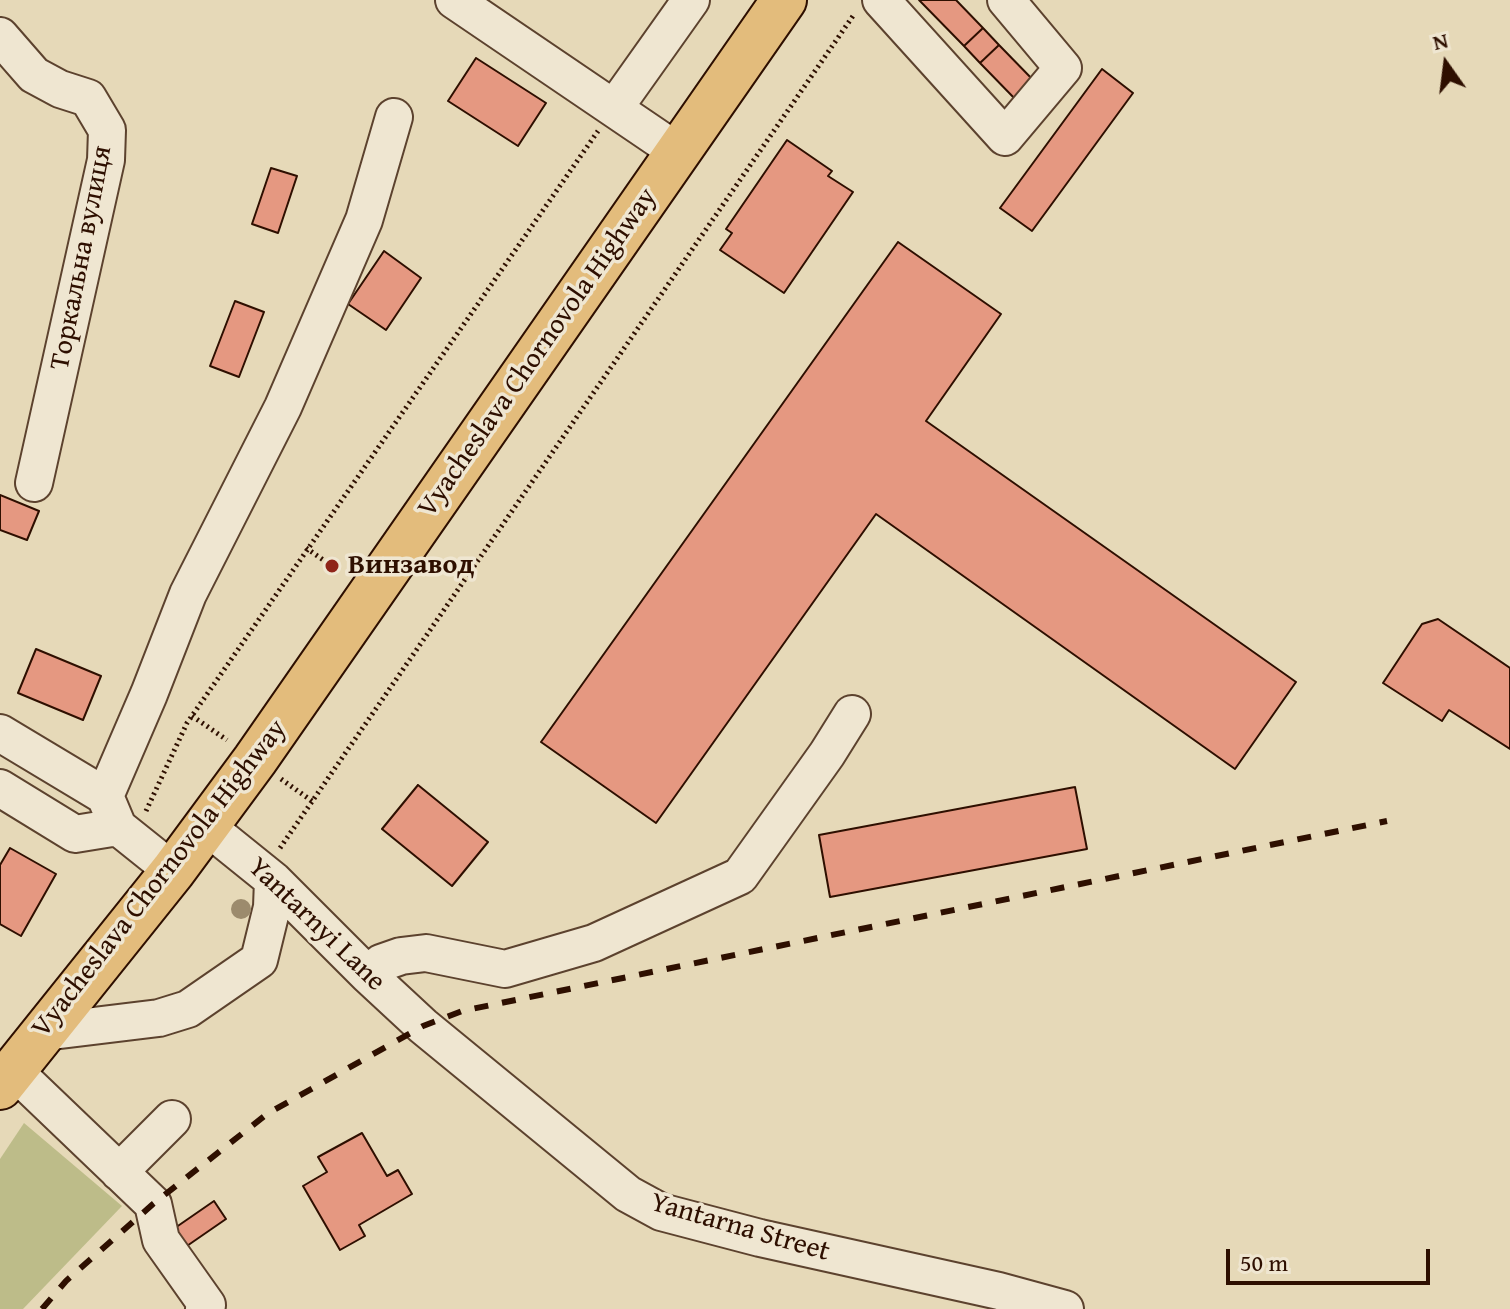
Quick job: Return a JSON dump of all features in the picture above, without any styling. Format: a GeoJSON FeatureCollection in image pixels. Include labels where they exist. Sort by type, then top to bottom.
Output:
{"type":"FeatureCollection","features":[{"type":"Feature","properties":{"kind":"main road","name":"Vyacheslava Chornovola Highway"},"geometry":{"type":"LineString","coordinates":[[6,1078],[206,826],[784,0]]}},
{"type":"Feature","properties":{"kind":"street"},"geometry":{"type":"LineString","coordinates":[[454,0],[678,152]]}},
{"type":"Feature","properties":{"kind":"street"},"geometry":{"type":"LineString","coordinates":[[615,107],[691,0]]}},
{"type":"Feature","properties":{"kind":"street"},"geometry":{"type":"LineString","coordinates":[[875,3],[1005,137],[1063,68],[1006,0]]}},
{"type":"Feature","properties":{"kind":"street","name":"Торкальна вулиця"},"geometry":{"type":"LineString","coordinates":[[0,36],[34,75],[60,89],[88,98],[107,130],[106,160],[34,483]]}},
{"type":"Feature","properties":{"kind":"street"},"geometry":{"type":"LineString","coordinates":[[119,820],[149,694],[188,594],[283,407],[364,220],[394,117]]}},
{"type":"Feature","properties":{"kind":"street"},"geometry":{"type":"LineString","coordinates":[[368,975],[381,963],[401,956],[426,953],[505,969],[594,943],[740,876],[852,714]]}},
{"type":"Feature","properties":{"kind":"street"},"geometry":{"type":"LineString","coordinates":[[0,733],[119,820],[173,871]]}},
{"type":"Feature","properties":{"kind":"street"},"geometry":{"type":"LineString","coordinates":[[0,788],[75,834],[119,820]]}},
{"type":"Feature","properties":{"kind":"street","name":"Yantarnyi Lane"},"geometry":{"type":"LineString","coordinates":[[206,826],[268,876],[423,1026]]}},
{"type":"Feature","properties":{"kind":"street"},"geometry":{"type":"LineString","coordinates":[[44,1032],[159,1018],[188,1009],[259,960],[272,907],[268,876]]}},
{"type":"Feature","properties":{"kind":"street","name":"Yantarna Street"},"geometry":{"type":"LineString","coordinates":[[423,1026],[628,1194],[661,1212],[1065,1309]]}},
{"type":"Feature","properties":{"kind":"street"},"geometry":{"type":"LineString","coordinates":[[6,1078],[153,1204],[161,1240],[207,1305],[204,1309]]}},
{"type":"Feature","properties":{"kind":"street"},"geometry":{"type":"LineString","coordinates":[[119,1172],[172,1119]]}},
{"type":"Feature","properties":{"kind":"path"},"geometry":{"type":"LineString","coordinates":[[268,876],[875,3]]}},
{"type":"Feature","properties":{"kind":"path"},"geometry":{"type":"LineString","coordinates":[[119,820],[615,107]]}},
{"type":"Feature","properties":{"kind":"path"},"geometry":{"type":"LineString","coordinates":[[306,548],[332,566]]}},
{"type":"Feature","properties":{"kind":"shaded area"},"geometry":{"type":"Polygon","coordinates":[[[24,1123],[122,1206],[23,1309],[0,1309],[0,1159],[24,1123]]]}},
{"type":"Feature","properties":{"kind":"building"},"geometry":{"type":"Polygon","coordinates":[[[919,0],[956,0],[983,28],[964,46],[919,0]]]}},
{"type":"Feature","properties":{"kind":"building"},"geometry":{"type":"Polygon","coordinates":[[[983,28],[999,45],[980,63],[964,46],[983,28]]]}},
{"type":"Feature","properties":{"kind":"building"},"geometry":{"type":"Polygon","coordinates":[[[999,45],[1037,84],[1018,102],[980,63],[999,45]]]}},
{"type":"Feature","properties":{"kind":"building"},"geometry":{"type":"Polygon","coordinates":[[[476,58],[546,103],[518,146],[448,101],[476,58]]]}},
{"type":"Feature","properties":{"kind":"building"},"geometry":{"type":"Polygon","coordinates":[[[1102,69],[1133,93],[1032,231],[1000,208],[1102,69]]]}},
{"type":"Feature","properties":{"kind":"building"},"geometry":{"type":"Polygon","coordinates":[[[787,140],[832,171],[828,176],[853,192],[784,293],[720,250],[732,233],[726,229],[787,140]]]}},
{"type":"Feature","properties":{"kind":"building"},"geometry":{"type":"Polygon","coordinates":[[[271,168],[297,176],[278,233],[252,224],[271,168]]]}},
{"type":"Feature","properties":{"kind":"building"},"geometry":{"type":"Polygon","coordinates":[[[898,242],[1001,314],[926,421],[1296,682],[1235,769],[876,514],[656,823],[541,742],[898,242]]]}},
{"type":"Feature","properties":{"kind":"building"},"geometry":{"type":"Polygon","coordinates":[[[384,251],[421,278],[386,330],[348,304],[384,251]]]}},
{"type":"Feature","properties":{"kind":"building"},"geometry":{"type":"Polygon","coordinates":[[[235,301],[264,312],[239,377],[210,366],[235,301]]]}},
{"type":"Feature","properties":{"kind":"building"},"geometry":{"type":"Polygon","coordinates":[[[0,495],[39,511],[27,540],[0,530],[0,495]]]}},
{"type":"Feature","properties":{"kind":"building"},"geometry":{"type":"Polygon","coordinates":[[[1438,619],[1510,668],[1510,749],[1449,710],[1442,721],[1383,683],[1422,624],[1438,619]]]}},
{"type":"Feature","properties":{"kind":"building"},"geometry":{"type":"Polygon","coordinates":[[[36,649],[101,676],[83,720],[18,693],[36,649]]]}},
{"type":"Feature","properties":{"kind":"building"},"geometry":{"type":"Polygon","coordinates":[[[418,785],[488,842],[452,886],[382,829],[418,785]]]}},
{"type":"Feature","properties":{"kind":"building"},"geometry":{"type":"Polygon","coordinates":[[[1075,787],[1087,849],[830,897],[819,835],[1075,787]]]}},
{"type":"Feature","properties":{"kind":"building"},"geometry":{"type":"Polygon","coordinates":[[[10,848],[56,874],[21,936],[0,924],[0,865],[10,848]]]}},
{"type":"Feature","properties":{"kind":"building"},"geometry":{"type":"Polygon","coordinates":[[[362,1133],[387,1176],[398,1170],[412,1194],[359,1225],[365,1236],[340,1250],[303,1186],[327,1172],[318,1157],[362,1133]]]}},
{"type":"Feature","properties":{"kind":"building"},"geometry":{"type":"Polygon","coordinates":[[[214,1201],[226,1219],[184,1248],[172,1230],[214,1201]]]}},
{"type":"Feature","properties":{"kind":"railway"},"geometry":{"type":"LineString","coordinates":[[42,1309],[66,1281],[153,1204],[267,1114],[423,1026],[462,1011],[1387,821]]}},
{"type":"Feature","properties":{"kind":"place","name":"Винзавод"},"geometry":{"type":"Point","coordinates":[332,566]}}]}
